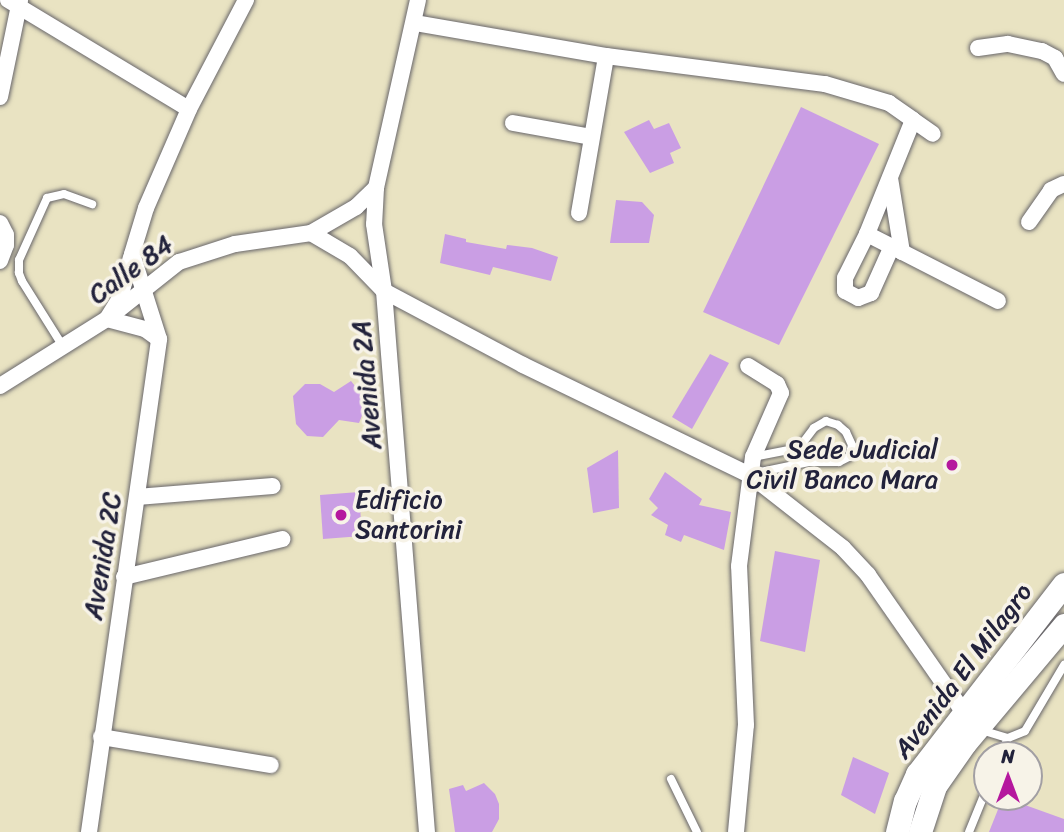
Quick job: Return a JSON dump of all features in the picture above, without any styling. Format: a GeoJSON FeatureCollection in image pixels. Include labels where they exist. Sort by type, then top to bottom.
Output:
{"type":"FeatureCollection","features":[{"type":"Feature","properties":{"kind":"main road","name":"Avenida El Milagro"},"geometry":{"type":"LineString","coordinates":[[920,832],[935,786],[970,721],[1064,584]]}},
{"type":"Feature","properties":{"kind":"main road","name":"Avenida El Milagro"},"geometry":{"type":"LineString","coordinates":[[897,832],[905,801],[917,774],[1064,625]]}},
{"type":"Feature","properties":{"kind":"street"},"geometry":{"type":"LineString","coordinates":[[159,339],[145,329],[107,319],[120,298],[146,208],[189,109],[246,0]]}},
{"type":"Feature","properties":{"kind":"street","name":"Avenida 2A"},"geometry":{"type":"LineString","coordinates":[[418,0],[376,188],[375,242],[384,291],[427,832]]}},
{"type":"Feature","properties":{"kind":"street"},"geometry":{"type":"LineString","coordinates":[[0,97],[15,3],[189,109]]}},
{"type":"Feature","properties":{"kind":"street"},"geometry":{"type":"LineString","coordinates":[[415,23],[606,56],[825,84],[889,103],[933,134]]}},
{"type":"Feature","properties":{"kind":"street"},"geometry":{"type":"LineString","coordinates":[[978,48],[1008,44],[1042,51],[1055,58],[1064,74]]}},
{"type":"Feature","properties":{"kind":"street"},"geometry":{"type":"LineString","coordinates":[[579,213],[606,56]]}},
{"type":"Feature","properties":{"kind":"street"},"geometry":{"type":"LineString","coordinates":[[890,178],[897,249],[871,293],[865,298],[850,295],[845,290],[845,278],[867,234],[913,120]]}},
{"type":"Feature","properties":{"kind":"street"},"geometry":{"type":"LineString","coordinates":[[513,123],[591,137]]}},
{"type":"Feature","properties":{"kind":"street"},"geometry":{"type":"LineString","coordinates":[[1028,222],[1051,191],[1064,184]]}},
{"type":"Feature","properties":{"kind":"street","name":"Calle 84"},"geometry":{"type":"LineString","coordinates":[[0,386],[107,319],[179,261],[235,244],[311,233],[356,207],[376,188]]}},
{"type":"Feature","properties":{"kind":"street"},"geometry":{"type":"LineString","coordinates":[[0,222],[6,234],[6,245],[0,261]]}},
{"type":"Feature","properties":{"kind":"street"},"geometry":{"type":"LineString","coordinates":[[311,233],[350,256],[384,291],[523,365],[750,475],[844,548],[868,575],[970,721]]}},
{"type":"Feature","properties":{"kind":"street"},"geometry":{"type":"LineString","coordinates":[[867,234],[998,301]]}},
{"type":"Feature","properties":{"kind":"street","name":"Avenida 2C"},"geometry":{"type":"LineString","coordinates":[[89,832],[159,339],[132,254]]}},
{"type":"Feature","properties":{"kind":"street"},"geometry":{"type":"LineString","coordinates":[[736,832],[746,725],[745,642],[739,580],[753,457],[781,393],[778,384],[748,366]]}},
{"type":"Feature","properties":{"kind":"street"},"geometry":{"type":"LineString","coordinates":[[137,497],[273,486]]}},
{"type":"Feature","properties":{"kind":"street"},"geometry":{"type":"LineString","coordinates":[[124,577],[282,539]]}},
{"type":"Feature","properties":{"kind":"street"},"geometry":{"type":"LineString","coordinates":[[101,737],[271,765]]}},
{"type":"Feature","properties":{"kind":"lane"},"geometry":{"type":"LineString","coordinates":[[64,348],[22,281],[19,260],[47,198],[64,194],[92,204]]}},
{"type":"Feature","properties":{"kind":"lane"},"geometry":{"type":"LineString","coordinates":[[750,475],[814,461],[839,462],[849,457],[852,445],[846,432],[832,422],[820,423],[803,446],[753,457]]}},
{"type":"Feature","properties":{"kind":"lane"},"geometry":{"type":"LineString","coordinates":[[803,446],[814,461]]}},
{"type":"Feature","properties":{"kind":"lane"},"geometry":{"type":"LineString","coordinates":[[1007,741],[1031,725],[1064,665]]}},
{"type":"Feature","properties":{"kind":"lane"},"geometry":{"type":"LineString","coordinates":[[970,721],[1008,738]]}},
{"type":"Feature","properties":{"kind":"lane"},"geometry":{"type":"LineString","coordinates":[[671,779],[697,832]]}},
{"type":"Feature","properties":{"kind":"lane"},"geometry":{"type":"LineString","coordinates":[[969,832],[978,811]]}},
{"type":"Feature","properties":{"kind":"building"},"geometry":{"type":"Polygon","coordinates":[[[801,107],[879,144],[779,345],[703,312],[801,107]]]}},
{"type":"Feature","properties":{"kind":"building"},"geometry":{"type":"Polygon","coordinates":[[[649,120],[654,129],[669,123],[681,148],[670,153],[674,163],[650,173],[624,132],[649,120]]]}},
{"type":"Feature","properties":{"kind":"building"},"geometry":{"type":"Polygon","coordinates":[[[616,200],[642,202],[654,215],[649,243],[610,243],[616,200]]]}},
{"type":"Feature","properties":{"kind":"building"},"geometry":{"type":"Polygon","coordinates":[[[445,234],[466,239],[466,242],[506,249],[507,245],[532,248],[558,257],[551,281],[493,267],[490,275],[440,263],[445,234]]]}},
{"type":"Feature","properties":{"kind":"building"},"geometry":{"type":"Polygon","coordinates":[[[710,354],[729,363],[692,429],[672,417],[710,354]]]}},
{"type":"Feature","properties":{"kind":"building"},"geometry":{"type":"Polygon","coordinates":[[[351,381],[363,396],[365,408],[359,423],[339,420],[323,437],[307,436],[296,424],[293,396],[305,384],[320,384],[334,392],[351,381]]]}},
{"type":"Feature","properties":{"kind":"building"},"geometry":{"type":"Polygon","coordinates":[[[618,450],[619,508],[593,513],[587,468],[618,450]]]}},
{"type":"Feature","properties":{"kind":"building"},"geometry":{"type":"Polygon","coordinates":[[[665,472],[702,499],[699,505],[731,512],[724,550],[684,535],[681,542],[665,535],[668,525],[651,515],[658,508],[649,499],[665,472]]]}},
{"type":"Feature","properties":{"kind":"building","name":"Edificio Santorini"},"geometry":{"type":"Polygon","coordinates":[[[359,492],[362,536],[323,539],[320,495],[359,492]]]}},
{"type":"Feature","properties":{"kind":"building"},"geometry":{"type":"Polygon","coordinates":[[[775,551],[820,560],[805,652],[760,641],[775,551]]]}},
{"type":"Feature","properties":{"kind":"building"},"geometry":{"type":"Polygon","coordinates":[[[853,757],[889,773],[875,814],[841,795],[853,757]]]}},
{"type":"Feature","properties":{"kind":"building"},"geometry":{"type":"Polygon","coordinates":[[[484,783],[495,794],[499,804],[499,819],[492,832],[455,832],[449,789],[463,785],[466,791],[484,783]]]}},
{"type":"Feature","properties":{"kind":"building"},"geometry":{"type":"Polygon","coordinates":[[[997,811],[1042,811],[1064,819],[1064,832],[989,832],[997,811]]]}},
{"type":"Feature","properties":{"kind":"place","name":"Sede Judicial Civil Banco Mara"},"geometry":{"type":"Point","coordinates":[952,465]}},
{"type":"Feature","properties":{"kind":"place","name":"Edificio Santorini"},"geometry":{"type":"Point","coordinates":[341,515]}}]}
